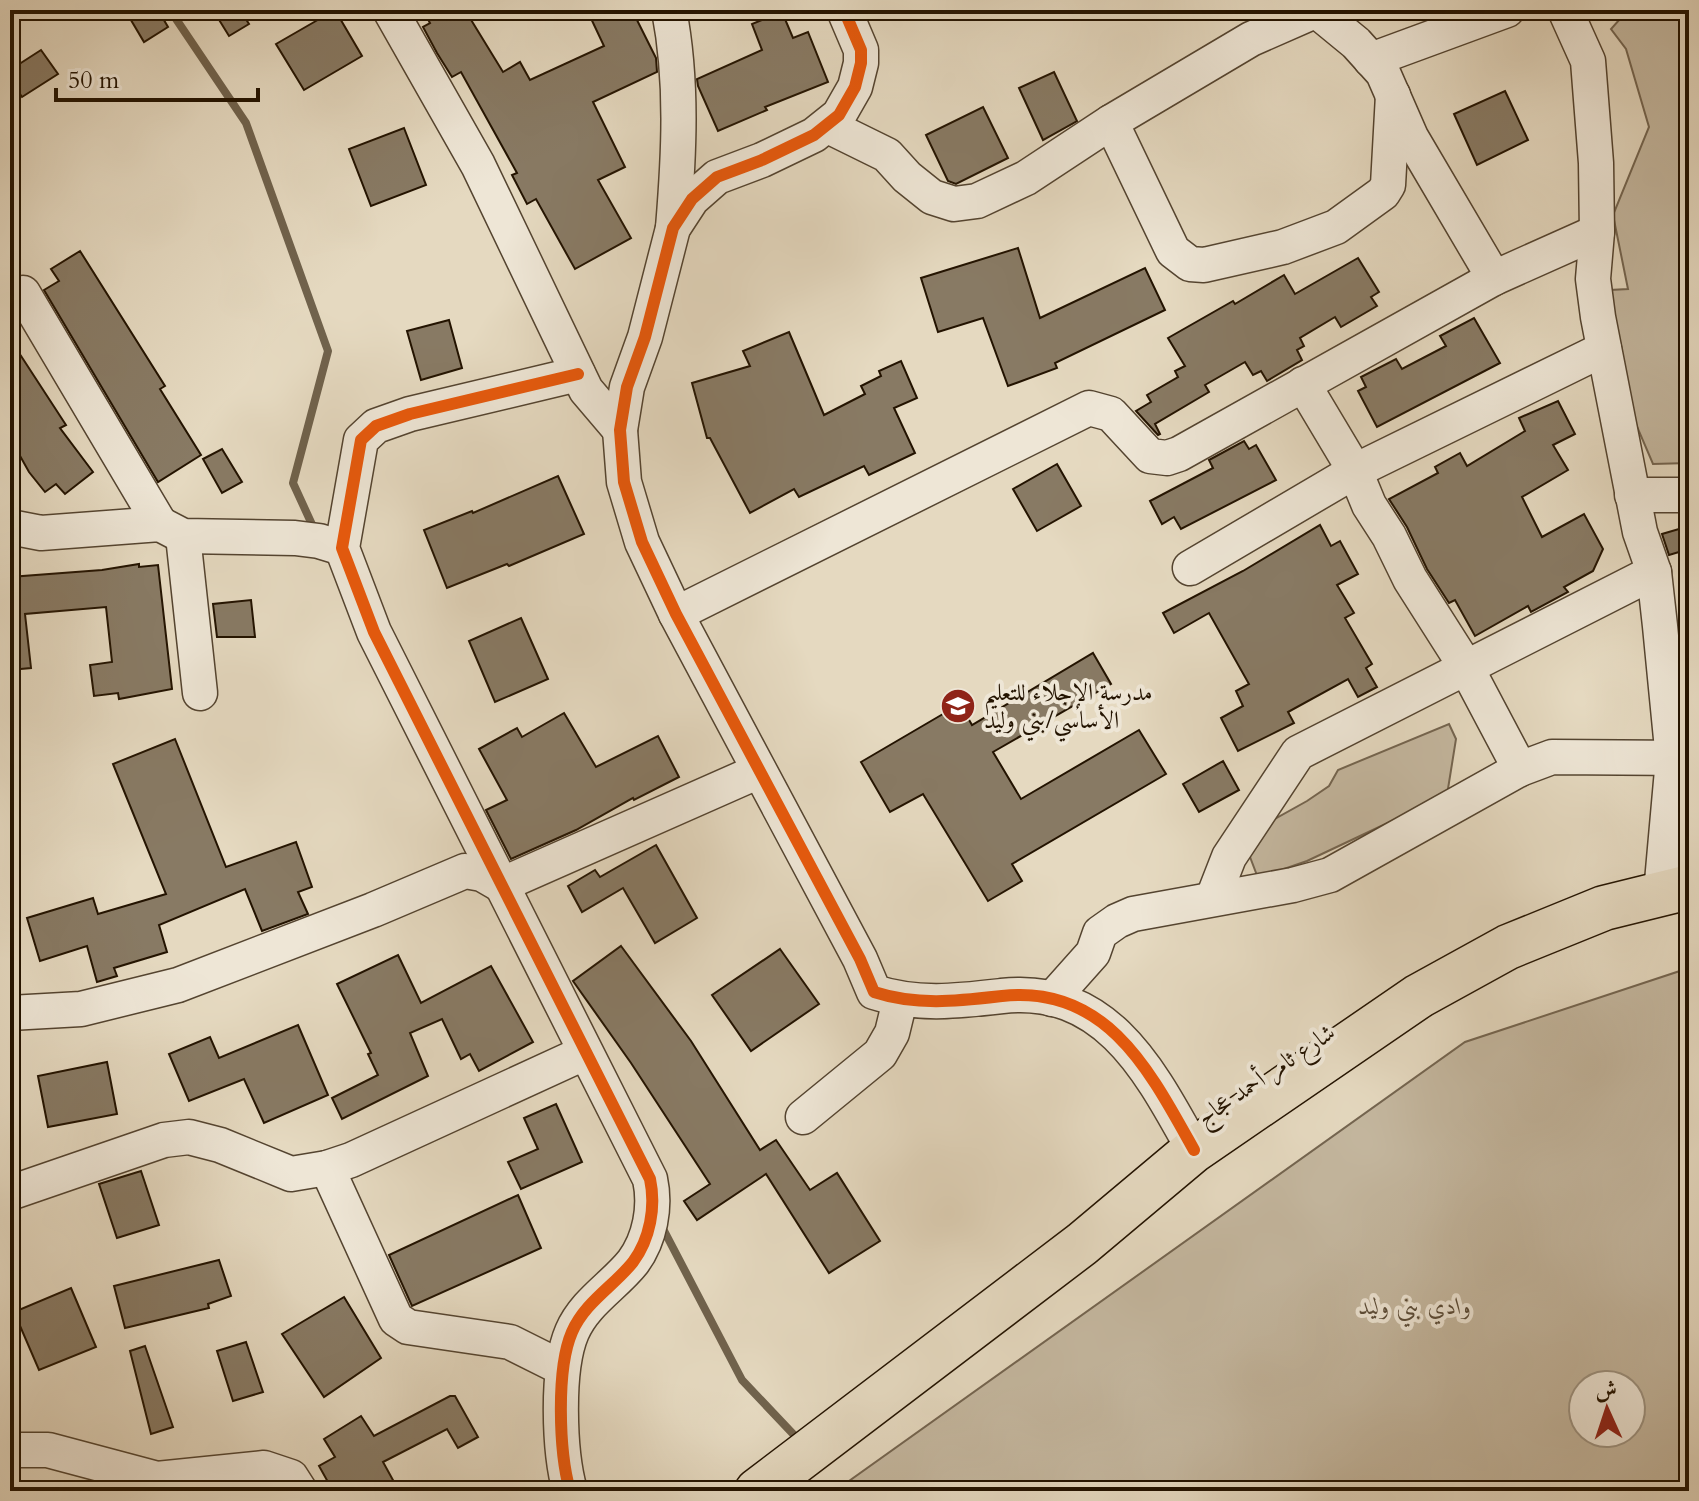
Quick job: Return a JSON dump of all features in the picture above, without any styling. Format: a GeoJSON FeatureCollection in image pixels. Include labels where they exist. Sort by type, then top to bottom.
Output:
{"type":"FeatureCollection","features":[{"type":"Feature","properties":{"kind":"main road","name":"شارع ثامر أحمد عجاج"},"geometry":{"type":"LineString","coordinates":[[757,1491],[1082,1244],[1194,1150],[1419,996],[1508,947],[1604,908],[1675,890]]}},
{"type":"Feature","properties":{"kind":"street"},"geometry":{"type":"LineString","coordinates":[[390,10],[478,165],[586,390],[620,430]]}},
{"type":"Feature","properties":{"kind":"street"},"geometry":{"type":"LineString","coordinates":[[669,10],[677,76],[679,153],[673,228],[645,337],[627,387],[620,430],[624,482],[637,527],[676,614],[860,959],[874,992],[900,1000],[933,1003],[1017,995],[1052,999],[1091,1013],[1132,1049],[1160,1089],[1194,1150]]}},
{"type":"Feature","properties":{"kind":"street"},"geometry":{"type":"LineString","coordinates":[[673,228],[692,199],[717,177],[762,160],[828,126],[839,115],[855,87],[861,50],[844,10]]}},
{"type":"Feature","properties":{"kind":"street"},"geometry":{"type":"LineString","coordinates":[[828,126],[887,155],[907,177],[932,197],[954,204],[977,201],[1026,178],[1111,122],[1251,39],[1317,10],[1356,43],[1383,73],[1411,137],[1494,278]]}},
{"type":"Feature","properties":{"kind":"street"},"geometry":{"type":"LineString","coordinates":[[1371,60],[1507,10]]}},
{"type":"Feature","properties":{"kind":"street"},"geometry":{"type":"LineString","coordinates":[[1565,10],[1588,61],[1596,163],[1597,232],[1593,279],[1632,495],[1640,532],[1654,572],[1681,758],[1675,890]]}},
{"type":"Feature","properties":{"kind":"street"},"geometry":{"type":"LineString","coordinates":[[1111,122],[1173,251],[1190,264],[1204,265],[1316,236],[1336,227],[1383,193],[1391,177],[1393,95]]}},
{"type":"Feature","properties":{"kind":"street"},"geometry":{"type":"LineString","coordinates":[[676,614],[1075,412],[1089,408],[1111,414],[1150,456],[1167,458],[1179,454],[1494,278],[1597,232]]}},
{"type":"Feature","properties":{"kind":"street"},"geometry":{"type":"LineString","coordinates":[[23,293],[172,530],[200,693]]}},
{"type":"Feature","properties":{"kind":"street"},"geometry":{"type":"LineString","coordinates":[[1190,568],[1355,471],[1604,349]]}},
{"type":"Feature","properties":{"kind":"street"},"geometry":{"type":"LineString","coordinates":[[563,1488],[562,1368],[573,1330],[595,1299],[634,1261],[650,1227],[650,1179],[374,632],[342,548],[361,440],[376,426],[410,414],[578,374]]}},
{"type":"Feature","properties":{"kind":"street"},"geometry":{"type":"LineString","coordinates":[[1303,384],[1355,471],[1369,505],[1389,536],[1410,579],[1466,667],[1520,769]]}},
{"type":"Feature","properties":{"kind":"street"},"geometry":{"type":"LineString","coordinates":[[1632,495],[1689,495]]}},
{"type":"Feature","properties":{"kind":"street"},"geometry":{"type":"LineString","coordinates":[[10,527],[41,533],[172,530],[295,538],[342,548]]}},
{"type":"Feature","properties":{"kind":"street"},"geometry":{"type":"LineString","coordinates":[[1213,898],[1229,857],[1298,753],[1654,572]]}},
{"type":"Feature","properties":{"kind":"street"},"geometry":{"type":"LineString","coordinates":[[1052,999],[1093,953],[1106,926],[1133,914],[1293,885],[1330,875],[1520,769],[1552,757],[1681,758]]}},
{"type":"Feature","properties":{"kind":"street"},"geometry":{"type":"LineString","coordinates":[[501,885],[759,771]]}},
{"type":"Feature","properties":{"kind":"street"},"geometry":{"type":"LineString","coordinates":[[10,1013],[81,1009],[178,985],[465,871],[482,874],[501,885]]}},
{"type":"Feature","properties":{"kind":"street"},"geometry":{"type":"LineString","coordinates":[[803,1117],[880,1054],[892,1033],[900,1000]]}},
{"type":"Feature","properties":{"kind":"street"},"geometry":{"type":"LineString","coordinates":[[10,1193],[164,1140],[189,1137],[220,1145],[291,1174],[327,1168],[351,1160],[584,1053]]}},
{"type":"Feature","properties":{"kind":"street"},"geometry":{"type":"LineString","coordinates":[[327,1168],[396,1319],[408,1327],[510,1342],[562,1368]]}},
{"type":"Feature","properties":{"kind":"street"},"geometry":{"type":"LineString","coordinates":[[10,1450],[48,1450],[157,1479],[264,1468],[291,1477],[300,1491]]}},
{"type":"Feature","properties":{"kind":"green space"},"geometry":{"type":"Polygon","coordinates":[[[1628,10],[1644,10],[1689,23],[1689,463],[1653,464],[1635,422],[1607,310],[1610,290],[1628,289],[1613,215],[1649,127],[1626,49],[1611,29],[1628,10]]]}},
{"type":"Feature","properties":{"kind":"green space"},"geometry":{"type":"Polygon","coordinates":[[[1449,724],[1456,739],[1447,795],[1307,861],[1258,878],[1247,849],[1255,830],[1329,786],[1338,770],[1449,724]]]}},
{"type":"Feature","properties":{"kind":"green space","name":"وادي بني وليد"},"geometry":{"type":"Polygon","coordinates":[[[1689,968],[1689,1491],[835,1491],[1465,1042],[1689,968]]]}},
{"type":"Feature","properties":{"kind":"building"},"geometry":{"type":"Polygon","coordinates":[[[125,10],[158,10],[168,27],[144,42],[125,10]]]}},
{"type":"Feature","properties":{"kind":"building"},"geometry":{"type":"Polygon","coordinates":[[[213,10],[240,10],[249,24],[229,36],[213,10]]]}},
{"type":"Feature","properties":{"kind":"building"},"geometry":{"type":"Polygon","coordinates":[[[335,10],[362,56],[304,90],[276,44],[335,10]]]}},
{"type":"Feature","properties":{"kind":"building"},"geometry":{"type":"Polygon","coordinates":[[[423,10],[465,10],[503,72],[520,62],[530,80],[604,46],[587,10],[632,10],[656,58],[657,72],[593,102],[625,167],[598,180],[631,238],[575,269],[536,199],[527,204],[512,175],[517,173],[461,72],[452,77],[437,53],[423,27],[430,23],[423,10]]]}},
{"type":"Feature","properties":{"kind":"building"},"geometry":{"type":"Polygon","coordinates":[[[782,12],[793,38],[808,32],[828,82],[765,107],[767,110],[718,131],[697,79],[762,50],[752,24],[782,12]]]}},
{"type":"Feature","properties":{"kind":"building"},"geometry":{"type":"Polygon","coordinates":[[[41,50],[58,74],[22,97],[10,79],[10,70],[41,50]]]}},
{"type":"Feature","properties":{"kind":"building"},"geometry":{"type":"Polygon","coordinates":[[[1054,72],[1077,121],[1043,140],[1019,88],[1054,72]]]}},
{"type":"Feature","properties":{"kind":"building"},"geometry":{"type":"Polygon","coordinates":[[[1505,91],[1528,140],[1477,165],[1454,114],[1505,91]]]}},
{"type":"Feature","properties":{"kind":"building"},"geometry":{"type":"Polygon","coordinates":[[[983,107],[1008,158],[956,184],[948,181],[926,135],[983,107]]]}},
{"type":"Feature","properties":{"kind":"building"},"geometry":{"type":"Polygon","coordinates":[[[404,128],[426,185],[371,206],[349,149],[404,128]]]}},
{"type":"Feature","properties":{"kind":"building"},"geometry":{"type":"Polygon","coordinates":[[[1018,248],[1040,318],[1145,268],[1165,310],[1055,363],[1057,368],[1008,386],[983,318],[938,332],[921,278],[1018,248]]]}},
{"type":"Feature","properties":{"kind":"building"},"geometry":{"type":"Polygon","coordinates":[[[80,251],[165,386],[160,389],[201,455],[158,482],[44,290],[59,281],[51,269],[80,251]]]}},
{"type":"Feature","properties":{"kind":"building"},"geometry":{"type":"Polygon","coordinates":[[[1358,258],[1379,292],[1371,297],[1377,306],[1341,327],[1335,317],[1300,338],[1304,346],[1297,350],[1302,360],[1267,381],[1261,371],[1253,375],[1245,362],[1205,385],[1209,392],[1155,424],[1158,435],[1136,411],[1151,402],[1147,395],[1178,377],[1175,371],[1185,366],[1168,338],[1284,275],[1295,294],[1358,258]]]}},
{"type":"Feature","properties":{"kind":"building"},"geometry":{"type":"Polygon","coordinates":[[[1474,318],[1500,363],[1377,427],[1358,391],[1366,387],[1361,377],[1396,359],[1402,369],[1446,346],[1440,336],[1474,318]]]}},
{"type":"Feature","properties":{"kind":"building"},"geometry":{"type":"Polygon","coordinates":[[[449,320],[462,368],[421,380],[407,331],[449,320]]]}},
{"type":"Feature","properties":{"kind":"building"},"geometry":{"type":"Polygon","coordinates":[[[789,332],[824,415],[865,394],[861,386],[881,376],[879,371],[901,361],[917,398],[894,408],[915,453],[869,475],[864,466],[799,497],[794,489],[750,513],[710,438],[707,438],[692,383],[750,366],[743,351],[789,332]]]}},
{"type":"Feature","properties":{"kind":"building"},"geometry":{"type":"Polygon","coordinates":[[[10,339],[66,425],[60,428],[93,472],[65,494],[56,484],[45,492],[29,472],[10,438],[10,339]]]}},
{"type":"Feature","properties":{"kind":"building"},"geometry":{"type":"Polygon","coordinates":[[[1558,401],[1575,434],[1553,445],[1568,470],[1522,497],[1542,537],[1584,514],[1603,549],[1593,571],[1564,587],[1568,592],[1531,612],[1528,606],[1475,636],[1455,600],[1449,603],[1427,569],[1407,527],[1389,499],[1438,473],[1435,467],[1460,453],[1467,466],[1525,431],[1519,418],[1558,401]]]}},
{"type":"Feature","properties":{"kind":"building"},"geometry":{"type":"Polygon","coordinates":[[[1244,441],[1249,449],[1256,445],[1276,480],[1181,529],[1174,517],[1162,524],[1150,501],[1213,468],[1209,460],[1244,441]]]}},
{"type":"Feature","properties":{"kind":"building"},"geometry":{"type":"Polygon","coordinates":[[[222,449],[242,482],[222,493],[203,459],[222,449]]]}},
{"type":"Feature","properties":{"kind":"building"},"geometry":{"type":"Polygon","coordinates":[[[1057,464],[1081,506],[1037,531],[1013,489],[1057,464]]]}},
{"type":"Feature","properties":{"kind":"building"},"geometry":{"type":"Polygon","coordinates":[[[558,476],[584,534],[447,588],[424,530],[473,513],[558,476]]]}},
{"type":"Feature","properties":{"kind":"building"},"geometry":{"type":"Polygon","coordinates":[[[1320,525],[1331,546],[1340,541],[1358,574],[1337,585],[1354,613],[1345,618],[1372,664],[1366,668],[1377,687],[1358,697],[1348,679],[1288,712],[1294,723],[1238,751],[1221,718],[1243,706],[1236,691],[1249,684],[1209,613],[1174,633],[1163,613],[1243,571],[1320,525]]]}},
{"type":"Feature","properties":{"kind":"building"},"geometry":{"type":"Polygon","coordinates":[[[1689,526],[1689,549],[1669,555],[1662,534],[1689,526]]]}},
{"type":"Feature","properties":{"kind":"building"},"geometry":{"type":"Polygon","coordinates":[[[139,564],[139,567],[158,565],[172,689],[119,699],[118,693],[94,696],[90,665],[112,662],[106,607],[25,614],[31,668],[10,670],[10,577],[139,564]]]}},
{"type":"Feature","properties":{"kind":"building"},"geometry":{"type":"Polygon","coordinates":[[[251,600],[255,637],[217,637],[213,604],[251,600]]]}},
{"type":"Feature","properties":{"kind":"building"},"geometry":{"type":"Polygon","coordinates":[[[521,618],[548,679],[495,702],[469,641],[521,618]]]}},
{"type":"Feature","properties":{"kind":"building"},"geometry":{"type":"Polygon","coordinates":[[[1093,653],[1111,684],[993,752],[1021,799],[1139,730],[1166,774],[1012,864],[1022,881],[988,901],[923,794],[890,812],[861,762],[960,704],[972,725],[1093,653]]]}},
{"type":"Feature","properties":{"kind":"building"},"geometry":{"type":"Polygon","coordinates":[[[564,713],[596,767],[658,736],[679,777],[576,830],[511,859],[486,810],[507,800],[479,749],[517,728],[522,737],[564,713]]]}},
{"type":"Feature","properties":{"kind":"building"},"geometry":{"type":"Polygon","coordinates":[[[175,739],[226,867],[296,842],[312,887],[298,892],[308,914],[262,931],[245,889],[159,925],[167,952],[114,968],[117,976],[97,982],[87,946],[40,961],[27,918],[93,898],[98,914],[166,894],[113,764],[175,739]]]}},
{"type":"Feature","properties":{"kind":"building"},"geometry":{"type":"Polygon","coordinates":[[[1223,761],[1239,790],[1199,812],[1183,784],[1223,761]]]}},
{"type":"Feature","properties":{"kind":"building"},"geometry":{"type":"Polygon","coordinates":[[[656,845],[697,918],[655,943],[623,888],[582,912],[568,886],[595,870],[600,877],[656,845]]]}},
{"type":"Feature","properties":{"kind":"building"},"geometry":{"type":"Polygon","coordinates":[[[621,946],[691,1041],[760,1150],[776,1140],[810,1190],[837,1173],[880,1241],[829,1273],[766,1174],[697,1220],[684,1201],[710,1184],[573,981],[621,946]]]}},
{"type":"Feature","properties":{"kind":"building"},"geometry":{"type":"Polygon","coordinates":[[[780,949],[819,1004],[751,1051],[712,995],[780,949]]]}},
{"type":"Feature","properties":{"kind":"building"},"geometry":{"type":"Polygon","coordinates":[[[398,955],[421,1003],[491,966],[533,1042],[479,1071],[470,1054],[461,1059],[442,1019],[410,1033],[428,1076],[342,1119],[332,1098],[378,1075],[368,1054],[371,1053],[337,984],[398,955]]]}},
{"type":"Feature","properties":{"kind":"building"},"geometry":{"type":"Polygon","coordinates":[[[298,1025],[328,1095],[264,1123],[244,1079],[189,1101],[169,1054],[210,1037],[219,1058],[298,1025]]]}},
{"type":"Feature","properties":{"kind":"building"},"geometry":{"type":"Polygon","coordinates":[[[107,1062],[117,1114],[48,1127],[38,1076],[107,1062]]]}},
{"type":"Feature","properties":{"kind":"building"},"geometry":{"type":"Polygon","coordinates":[[[556,1104],[582,1162],[521,1189],[508,1162],[538,1149],[524,1118],[556,1104]]]}},
{"type":"Feature","properties":{"kind":"building"},"geometry":{"type":"Polygon","coordinates":[[[141,1171],[159,1225],[117,1238],[99,1184],[141,1171]]]}},
{"type":"Feature","properties":{"kind":"building"},"geometry":{"type":"Polygon","coordinates":[[[518,1195],[541,1248],[412,1306],[389,1255],[518,1195]]]}},
{"type":"Feature","properties":{"kind":"building"},"geometry":{"type":"Polygon","coordinates":[[[219,1260],[231,1296],[208,1304],[209,1308],[125,1328],[114,1286],[219,1260]]]}},
{"type":"Feature","properties":{"kind":"building"},"geometry":{"type":"Polygon","coordinates":[[[71,1288],[96,1347],[39,1370],[14,1312],[71,1288]]]}},
{"type":"Feature","properties":{"kind":"building"},"geometry":{"type":"Polygon","coordinates":[[[344,1297],[381,1358],[324,1397],[282,1334],[344,1297]]]}},
{"type":"Feature","properties":{"kind":"building"},"geometry":{"type":"Polygon","coordinates":[[[246,1342],[263,1392],[233,1401],[217,1351],[246,1342]]]}},
{"type":"Feature","properties":{"kind":"building"},"geometry":{"type":"Polygon","coordinates":[[[145,1346],[173,1427],[151,1434],[130,1351],[145,1346]]]}},
{"type":"Feature","properties":{"kind":"building"},"geometry":{"type":"Polygon","coordinates":[[[455,1396],[478,1437],[458,1448],[447,1429],[383,1462],[399,1491],[333,1491],[319,1466],[335,1457],[324,1439],[361,1416],[374,1436],[455,1396]]]}},
{"type":"Feature","properties":{"kind":"waterway"},"geometry":{"type":"LineString","coordinates":[[170,10],[246,123],[328,351],[293,483],[315,531]]}},
{"type":"Feature","properties":{"kind":"waterway"},"geometry":{"type":"LineString","coordinates":[[660,1223],[742,1380],[795,1436]]}},
{"type":"Feature","properties":{"kind":"cycle path"},"geometry":{"type":"LineString","coordinates":[[844,10],[861,50],[861,63],[855,87],[839,115],[814,135],[717,177],[692,199],[673,228],[645,337],[627,387],[620,430],[624,482],[642,542],[676,614],[860,959],[874,992],[906,999],[938,1001],[1039,996],[1070,1004],[1098,1019],[1142,1064],[1194,1150]]}},
{"type":"Feature","properties":{"kind":"cycle path"},"geometry":{"type":"LineString","coordinates":[[570,1491],[563,1455],[561,1411],[567,1348],[584,1312],[633,1262],[644,1243],[652,1212],[650,1179],[374,632],[342,548],[361,440],[376,426],[410,414],[578,374]]}},
{"type":"Feature","properties":{"kind":"place","name":"مدرسة الإجلاء للتعليم الأساسي/بني وليد"},"geometry":{"type":"Point","coordinates":[958,706]}}]}
